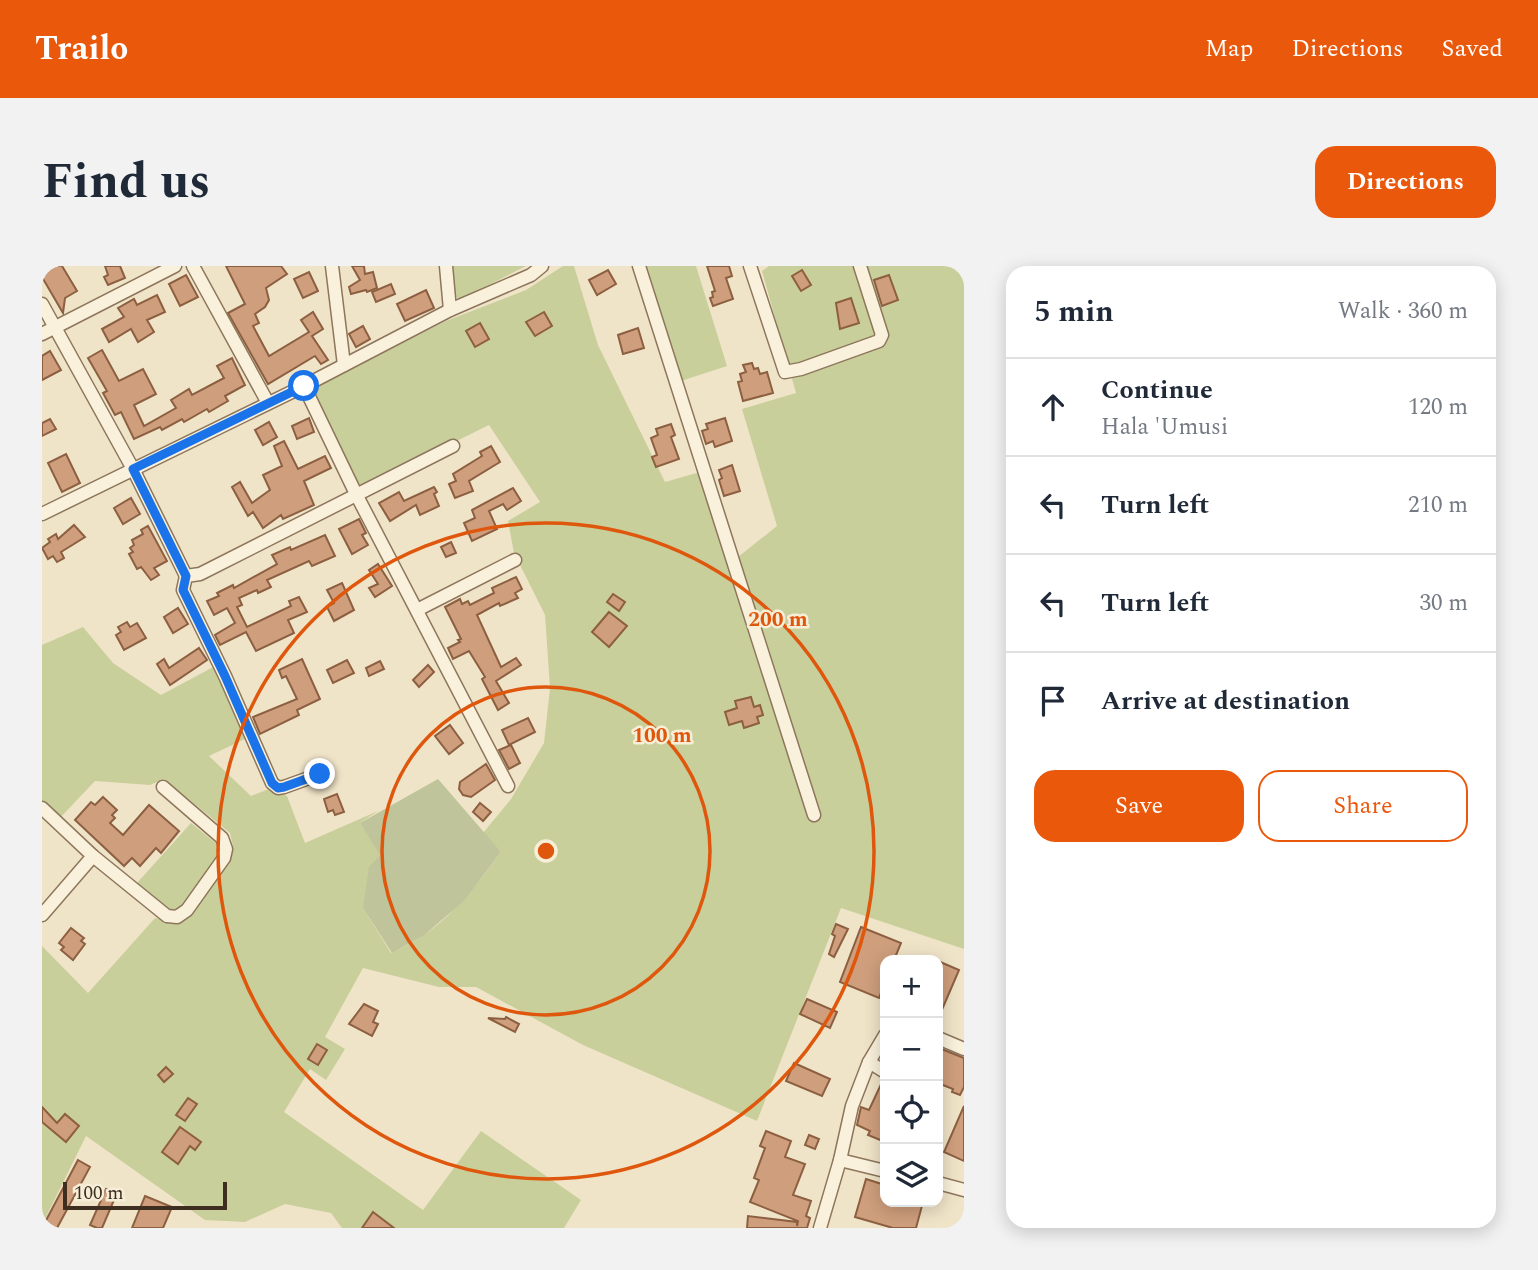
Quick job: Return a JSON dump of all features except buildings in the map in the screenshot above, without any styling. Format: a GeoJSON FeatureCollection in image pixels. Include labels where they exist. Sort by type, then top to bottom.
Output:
{"type":"FeatureCollection","features":[{"type":"Feature","properties":{"kind":"street"},"geometry":{"type":"LineString","coordinates":[[42,334],[175,266]]}},
{"type":"Feature","properties":{"kind":"street"},"geometry":{"type":"LineString","coordinates":[[193,266],[268,403]]}},
{"type":"Feature","properties":{"kind":"street"},"geometry":{"type":"LineString","coordinates":[[332,266],[344,365]]}},
{"type":"Feature","properties":{"kind":"street"},"geometry":{"type":"LineString","coordinates":[[446,266],[450,310]]}},
{"type":"Feature","properties":{"kind":"street"},"geometry":{"type":"LineString","coordinates":[[42,514],[304,386],[450,310],[531,275],[542,266]]}},
{"type":"Feature","properties":{"kind":"street"},"geometry":{"type":"LineString","coordinates":[[639,266],[814,815]]}},
{"type":"Feature","properties":{"kind":"street"},"geometry":{"type":"LineString","coordinates":[[750,266],[785,372],[801,369],[879,341],[882,335],[860,266]]}},
{"type":"Feature","properties":{"kind":"street"},"geometry":{"type":"LineString","coordinates":[[42,304],[133,469],[186,576],[183,590],[225,676],[272,783],[278,788],[284,787],[320,774]]}},
{"type":"Feature","properties":{"kind":"street"},"geometry":{"type":"LineString","coordinates":[[304,386],[356,495],[508,786]]}},
{"type":"Feature","properties":{"kind":"street"},"geometry":{"type":"LineString","coordinates":[[186,576],[200,574],[453,446]]}},
{"type":"Feature","properties":{"kind":"street"},"geometry":{"type":"LineString","coordinates":[[417,610],[515,560]]}},
{"type":"Feature","properties":{"kind":"street"},"geometry":{"type":"LineString","coordinates":[[42,808],[93,856],[167,916],[177,917],[187,910],[225,858],[226,849],[222,838],[163,787]]}},
{"type":"Feature","properties":{"kind":"street"},"geometry":{"type":"LineString","coordinates":[[42,915],[93,856]]}},
{"type":"Feature","properties":{"kind":"street"},"geometry":{"type":"LineString","coordinates":[[943,1040],[964,1049]]}},
{"type":"Feature","properties":{"kind":"street"},"geometry":{"type":"LineString","coordinates":[[820,1228],[840,1160],[844,1135],[869,1062],[880,1043]]}},
{"type":"Feature","properties":{"kind":"street"},"geometry":{"type":"LineString","coordinates":[[869,1062],[880,1069]]}},
{"type":"Feature","properties":{"kind":"street"},"geometry":{"type":"LineString","coordinates":[[840,1160],[880,1170]]}},
{"type":"Feature","properties":{"kind":"street"},"geometry":{"type":"LineString","coordinates":[[943,1184],[964,1190]]}},
{"type":"Feature","properties":{"kind":"green space"},"geometry":{"type":"Polygon","coordinates":[[[451,266],[526,266],[460,300],[454,295],[451,266]]]}},
{"type":"Feature","properties":{"kind":"green space"},"geometry":{"type":"Polygon","coordinates":[[[563,266],[574,266],[598,345],[665,482],[700,472],[738,557],[777,526],[742,409],[796,393],[762,271],[769,266],[964,266],[964,949],[841,908],[757,1121],[583,1045],[476,987],[439,987],[363,968],[325,1037],[345,1049],[326,1080],[310,1069],[284,1112],[423,1210],[481,1131],[581,1200],[564,1228],[342,1228],[331,1213],[285,1204],[245,1222],[205,1220],[86,1136],[42,1225],[42,946],[88,993],[155,918],[175,922],[229,860],[233,846],[230,833],[164,779],[150,785],[95,781],[57,821],[42,808],[42,645],[83,627],[113,663],[161,695],[217,665],[249,737],[209,756],[251,796],[269,789],[287,796],[305,843],[378,811],[360,823],[381,855],[363,908],[391,953],[425,934],[466,897],[501,852],[483,833],[511,799],[544,743],[550,688],[545,615],[514,553],[508,521],[540,502],[489,425],[366,486],[355,483],[312,395],[318,385],[446,321],[526,290],[563,266]]]}},
{"type":"Feature","properties":{"kind":"green space"},"geometry":{"type":"Polygon","coordinates":[[[645,266],[696,266],[727,366],[681,381],[645,266]]]}},
{"type":"Feature","properties":{"kind":"green space"},"geometry":{"type":"Polygon","coordinates":[[[438,779],[501,852],[463,902],[423,936],[392,953],[363,908],[369,867],[380,855],[360,823],[438,779]]]}},
{"type":"Feature","properties":{"kind":"green space"},"geometry":{"type":"Polygon","coordinates":[[[191,823],[218,845],[219,858],[183,908],[169,911],[137,883],[191,823]]]}},
{"type":"Feature","properties":{"kind":"route"},"geometry":{"type":"LineString","coordinates":[[304,386],[133,469],[186,576],[183,590],[225,676],[272,783],[278,788],[284,787],[320,774]]}}]}
